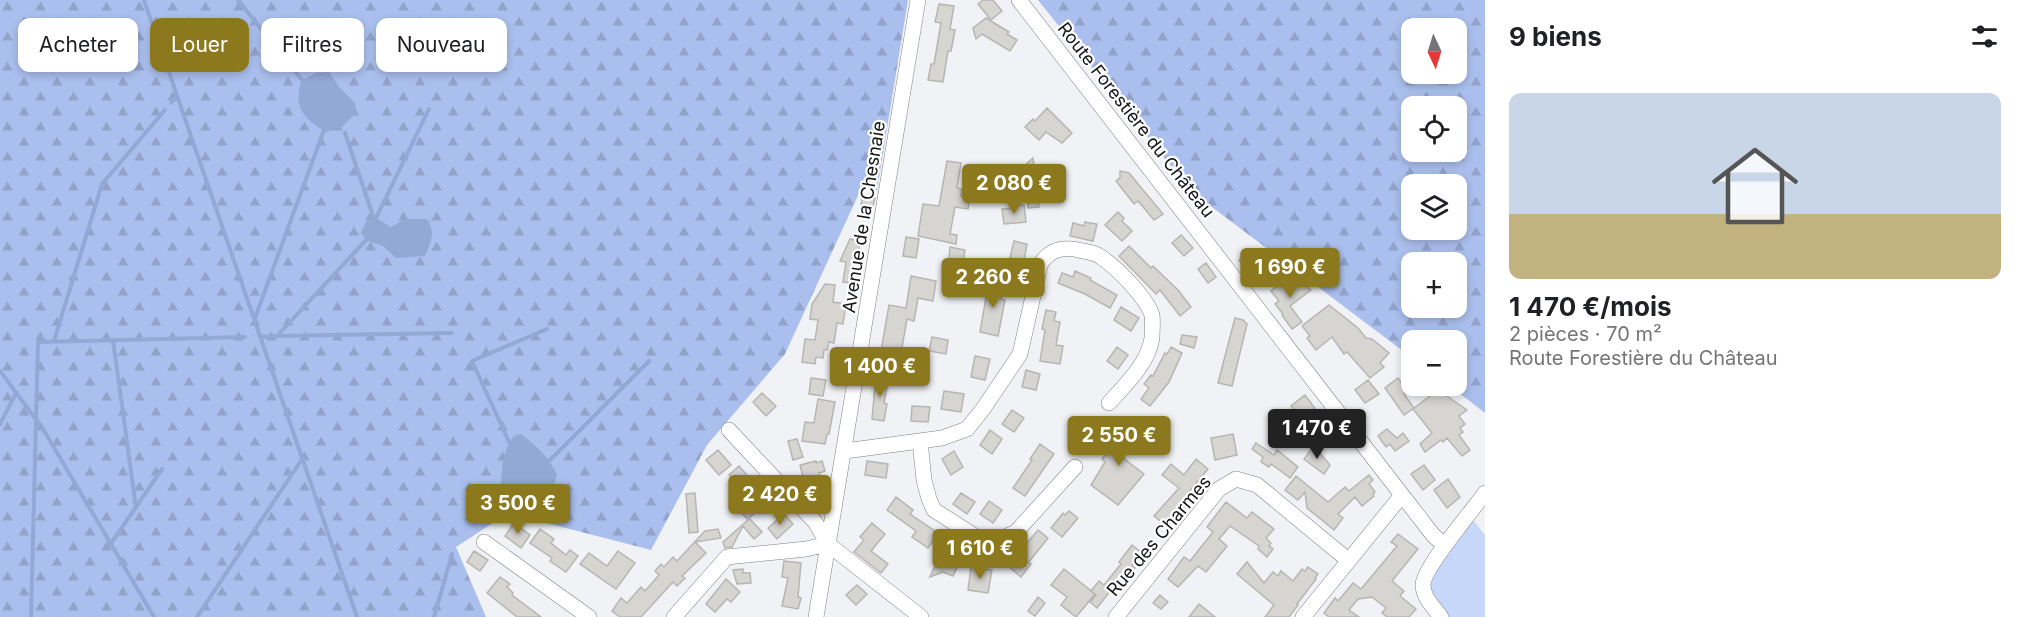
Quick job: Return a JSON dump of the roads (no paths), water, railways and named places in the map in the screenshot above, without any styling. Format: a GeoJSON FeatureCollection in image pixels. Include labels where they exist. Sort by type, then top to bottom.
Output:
{"type":"FeatureCollection","features":[{"type":"Feature","properties":{"kind":"street","name":"Avenue de la Chesnaie"},"geometry":{"type":"LineString","coordinates":[[816,617],[918,0]]}},
{"type":"Feature","properties":{"kind":"street","name":"Route Forestière du Château"},"geometry":{"type":"LineString","coordinates":[[1019,0],[1433,535],[1445,546]]}},
{"type":"Feature","properties":{"kind":"street"},"geometry":{"type":"LineString","coordinates":[[845,451],[942,438],[967,429],[1020,354],[1040,265],[1046,255],[1058,248],[1077,249],[1099,255],[1142,297],[1152,316],[1152,340],[1146,355],[1135,373],[1109,403]]}},
{"type":"Feature","properties":{"kind":"street"},"geometry":{"type":"LineString","coordinates":[[729,430],[815,522],[828,544],[921,617]]}},
{"type":"Feature","properties":{"kind":"street"},"geometry":{"type":"LineString","coordinates":[[920,441],[924,480],[934,510],[981,540],[1000,539],[1016,532],[1075,467]]}},
{"type":"Feature","properties":{"kind":"street","name":"Rue des Charmes"},"geometry":{"type":"LineString","coordinates":[[1116,617],[1220,489],[1236,479],[1257,485],[1348,560]]}},
{"type":"Feature","properties":{"kind":"street"},"geometry":{"type":"LineString","coordinates":[[1441,617],[1428,600],[1423,585],[1430,567],[1485,493]]}},
{"type":"Feature","properties":{"kind":"street"},"geometry":{"type":"LineString","coordinates":[[1302,617],[1402,495]]}},
{"type":"Feature","properties":{"kind":"street"},"geometry":{"type":"LineString","coordinates":[[484,542],[589,617]]}},
{"type":"Feature","properties":{"kind":"street"},"geometry":{"type":"LineString","coordinates":[[674,617],[727,557],[806,549],[828,544]]}},
{"type":"Feature","properties":{"kind":"waterway"},"geometry":{"type":"LineString","coordinates":[[144,0],[357,617]]}},
{"type":"Feature","properties":{"kind":"waterway"},"geometry":{"type":"LineString","coordinates":[[238,0],[302,80]]}},
{"type":"Feature","properties":{"kind":"waterway"},"geometry":{"type":"LineString","coordinates":[[171,103],[177,96]]}},
{"type":"Feature","properties":{"kind":"waterway"},"geometry":{"type":"LineString","coordinates":[[376,218],[429,109]]}},
{"type":"Feature","properties":{"kind":"waterway"},"geometry":{"type":"LineString","coordinates":[[54,341],[102,184],[165,110]]}},
{"type":"Feature","properties":{"kind":"waterway"},"geometry":{"type":"LineString","coordinates":[[255,318],[324,130]]}},
{"type":"Feature","properties":{"kind":"waterway"},"geometry":{"type":"LineString","coordinates":[[345,133],[374,219]]}},
{"type":"Feature","properties":{"kind":"waterway"},"geometry":{"type":"LineString","coordinates":[[260,337],[277,336],[366,240]]}},
{"type":"Feature","properties":{"kind":"waterway"},"geometry":{"type":"LineString","coordinates":[[509,442],[472,361],[547,329]]}},
{"type":"Feature","properties":{"kind":"waterway"},"geometry":{"type":"LineString","coordinates":[[277,336],[452,333]]}},
{"type":"Feature","properties":{"kind":"waterway"},"geometry":{"type":"LineString","coordinates":[[31,617],[38,342],[245,337]]}},
{"type":"Feature","properties":{"kind":"waterway"},"geometry":{"type":"LineString","coordinates":[[113,340],[136,508]]}},
{"type":"Feature","properties":{"kind":"waterway"},"geometry":{"type":"LineString","coordinates":[[550,460],[649,361]]}},
{"type":"Feature","properties":{"kind":"waterway"},"geometry":{"type":"LineString","coordinates":[[0,371],[43,429],[154,617]]}},
{"type":"Feature","properties":{"kind":"waterway"},"geometry":{"type":"LineString","coordinates":[[0,424],[16,393]]}},
{"type":"Feature","properties":{"kind":"waterway"},"geometry":{"type":"LineString","coordinates":[[197,617],[302,459]]}},
{"type":"Feature","properties":{"kind":"waterway"},"geometry":{"type":"LineString","coordinates":[[110,545],[162,469]]}},
{"type":"Feature","properties":{"kind":"waterway"},"geometry":{"type":"LineString","coordinates":[[434,617],[452,554]]}}]}
